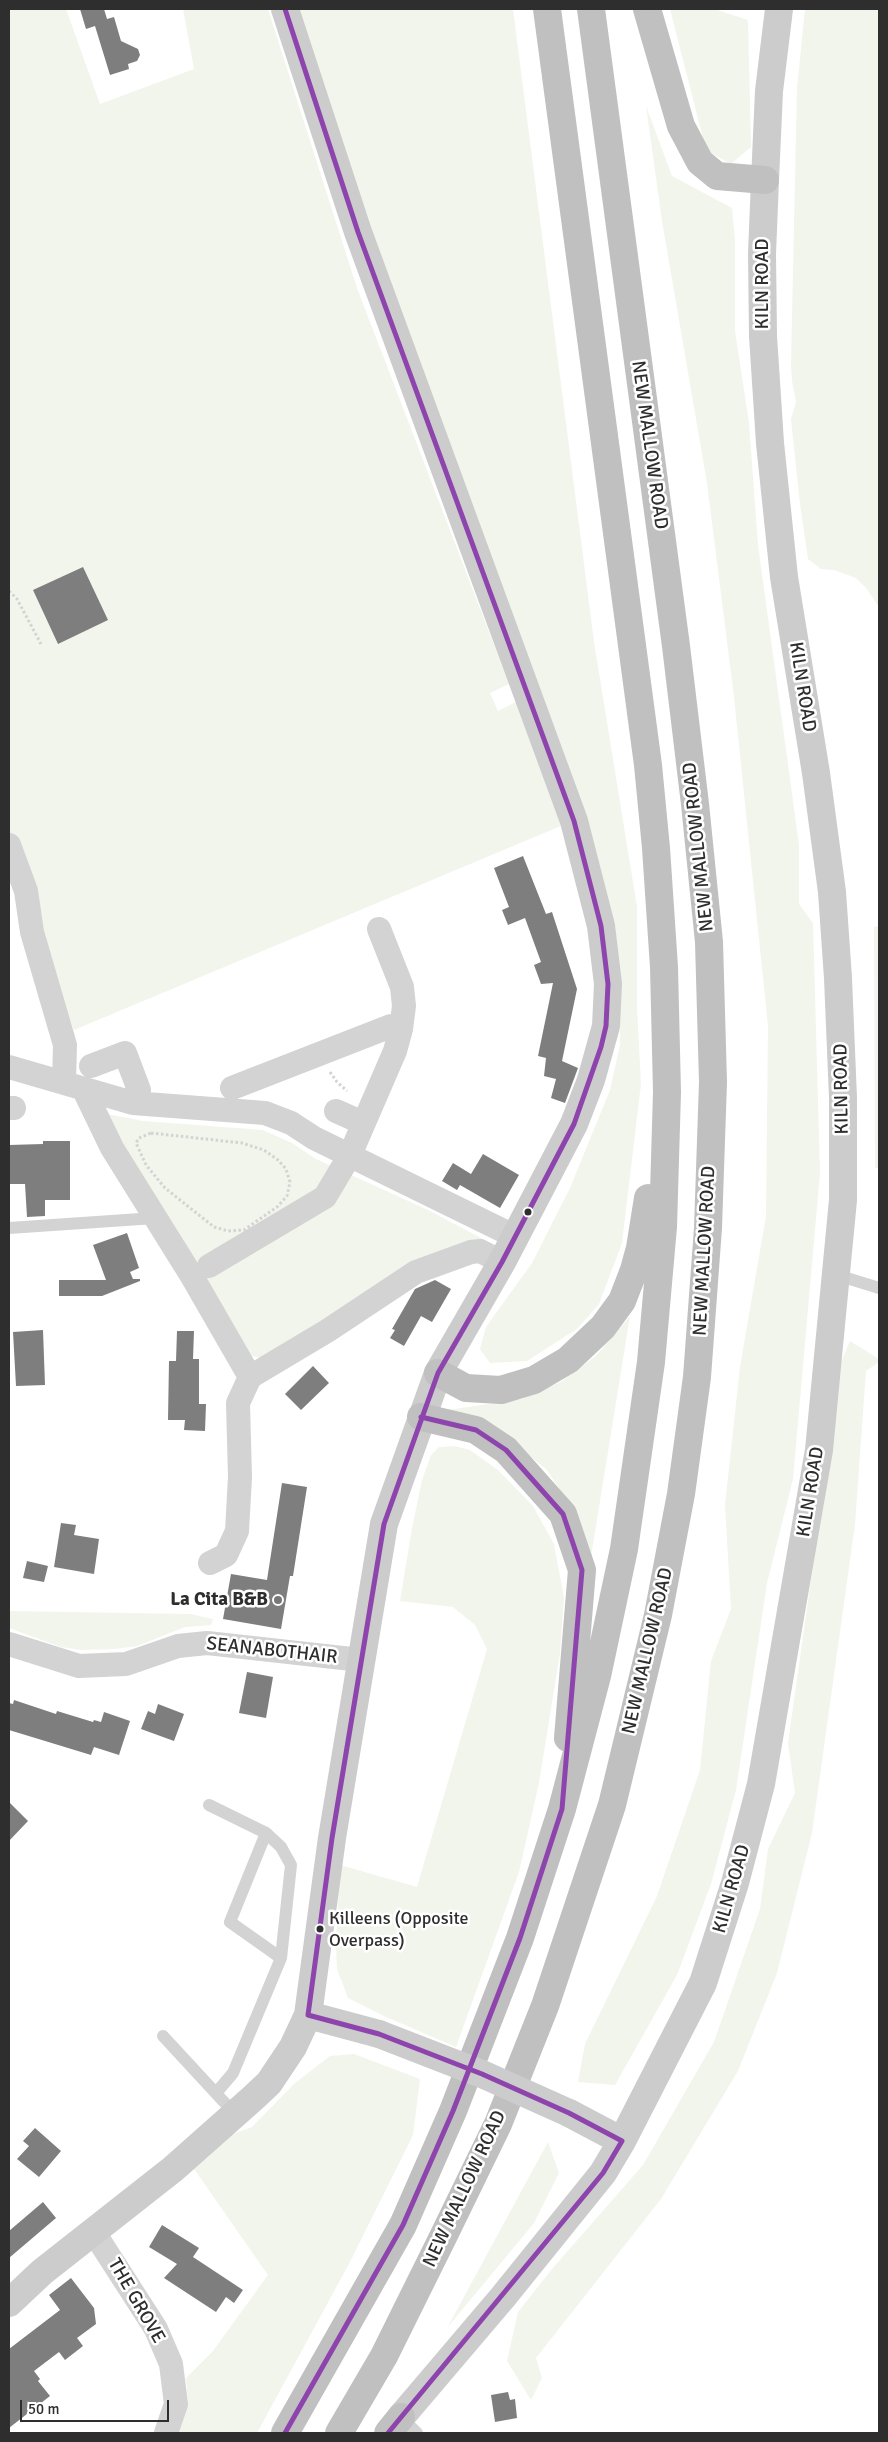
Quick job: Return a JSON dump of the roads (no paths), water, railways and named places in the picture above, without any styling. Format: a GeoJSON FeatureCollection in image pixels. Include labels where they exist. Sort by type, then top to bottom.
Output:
{"type":"FeatureCollection","features":[{"type":"Feature","properties":{"kind":"highway"},"geometry":{"type":"LineString","coordinates":[[285,2433],[403,2225],[454,2111],[517,1947],[562,1809],[597,1676],[624,1549],[651,1362],[665,1189],[666,1004],[657,856],[648,765],[547,9]]}},
{"type":"Feature","properties":{"kind":"highway","name":"NEW MALLOW ROAD"},"geometry":{"type":"LineString","coordinates":[[339,2433],[384,2356],[498,2124],[548,1997],[612,1805],[658,1615],[681,1494],[697,1377],[708,1228],[712,1092],[709,942],[676,646],[591,9]]}},
{"type":"Feature","properties":{"kind":"highway"},"geometry":{"type":"LineString","coordinates":[[648,9],[681,126],[700,162],[716,176],[765,180]]}},
{"type":"Feature","properties":{"kind":"highway"},"geometry":{"type":"LineString","coordinates":[[438,1373],[466,1388],[474,1390],[501,1390],[517,1386],[553,1370],[568,1360],[603,1327],[622,1301],[634,1270],[647,1209],[666,1004]]}},
{"type":"Feature","properties":{"kind":"highway"},"geometry":{"type":"LineString","coordinates":[[421,1417],[476,1430],[506,1450],[563,1514],[582,1570],[562,1809]]}},
{"type":"Feature","properties":{"kind":"street"},"geometry":{"type":"LineString","coordinates":[[9,2303],[42,2272],[173,2169],[236,2115],[269,2083],[292,2047],[308,2016],[332,1838],[384,1524],[438,1373],[516,1237],[574,1124],[591,1080],[606,1026],[608,1005],[607,963],[601,926],[574,820],[358,232],[285,9]]}},
{"type":"Feature","properties":{"kind":"street","name":"KILN ROAD"},"geometry":{"type":"LineString","coordinates":[[402,2428],[503,2297],[603,2173],[622,2141],[704,1983],[735,1883],[760,1784],[819,1450],[843,1200],[838,978],[832,892],[816,773],[784,577],[770,443],[763,336],[762,254],[769,92],[779,9]]}},
{"type":"Feature","properties":{"kind":"street"},"geometry":{"type":"LineString","coordinates":[[9,844],[26,891],[32,932],[47,990],[65,1045],[73,1086],[193,1278],[250,1377]]}},
{"type":"Feature","properties":{"kind":"street"},"geometry":{"type":"LineString","coordinates":[[209,1266],[325,1197],[350,1155],[394,1051],[401,1029],[404,1006],[402,987],[379,929]]}},
{"type":"Feature","properties":{"kind":"street"},"geometry":{"type":"LineString","coordinates":[[232,1088],[391,1026],[401,1029]]}},
{"type":"Feature","properties":{"kind":"street"},"geometry":{"type":"LineString","coordinates":[[91,1066],[125,1053],[139,1090],[137,1103]]}},
{"type":"Feature","properties":{"kind":"street"},"geometry":{"type":"LineString","coordinates":[[9,1067],[137,1103],[265,1113],[292,1123],[314,1138],[516,1237]]}},
{"type":"Feature","properties":{"kind":"street"},"geometry":{"type":"LineString","coordinates":[[336,1112],[368,1113]]}},
{"type":"Feature","properties":{"kind":"street"},"geometry":{"type":"LineString","coordinates":[[210,1563],[226,1555],[237,1531],[240,1477],[238,1403],[250,1377],[416,1272],[471,1252],[480,1252],[502,1262]]}},
{"type":"Feature","properties":{"kind":"street","name":"SEANABOTHAIR"},"geometry":{"type":"LineString","coordinates":[[9,1644],[79,1666],[126,1664],[178,1646],[207,1643],[361,1660]]}},
{"type":"Feature","properties":{"kind":"street"},"geometry":{"type":"LineString","coordinates":[[308,2016],[379,2034],[482,2074],[569,2113],[622,2141]]}},
{"type":"Feature","properties":{"kind":"street","name":"THE GROVE"},"geometry":{"type":"LineString","coordinates":[[93,2231],[156,2329],[171,2364],[176,2404],[166,2433]]}},
{"type":"Feature","properties":{"kind":"lane"},"geometry":{"type":"LineString","coordinates":[[9,1228],[155,1218]]}},
{"type":"Feature","properties":{"kind":"lane"},"geometry":{"type":"LineString","coordinates":[[837,1274],[879,1288]]}},
{"type":"Feature","properties":{"kind":"lane"},"geometry":{"type":"LineString","coordinates":[[209,1805],[266,1834],[281,1847],[291,1865],[281,1958],[233,2073],[216,2093]]}},
{"type":"Feature","properties":{"kind":"lane"},"geometry":{"type":"LineString","coordinates":[[266,1834],[230,1922],[281,1958]]}},
{"type":"Feature","properties":{"kind":"lane"},"geometry":{"type":"LineString","coordinates":[[163,2036],[236,2115]]}},
{"type":"Feature","properties":{"kind":"place","name":"La Cita B&B"},"geometry":{"type":"Point","coordinates":[278,1600]}},
{"type":"Feature","properties":{"kind":"place","name":"Killeens (Opposite Overpass)"},"geometry":{"type":"Point","coordinates":[320,1929]}}]}
